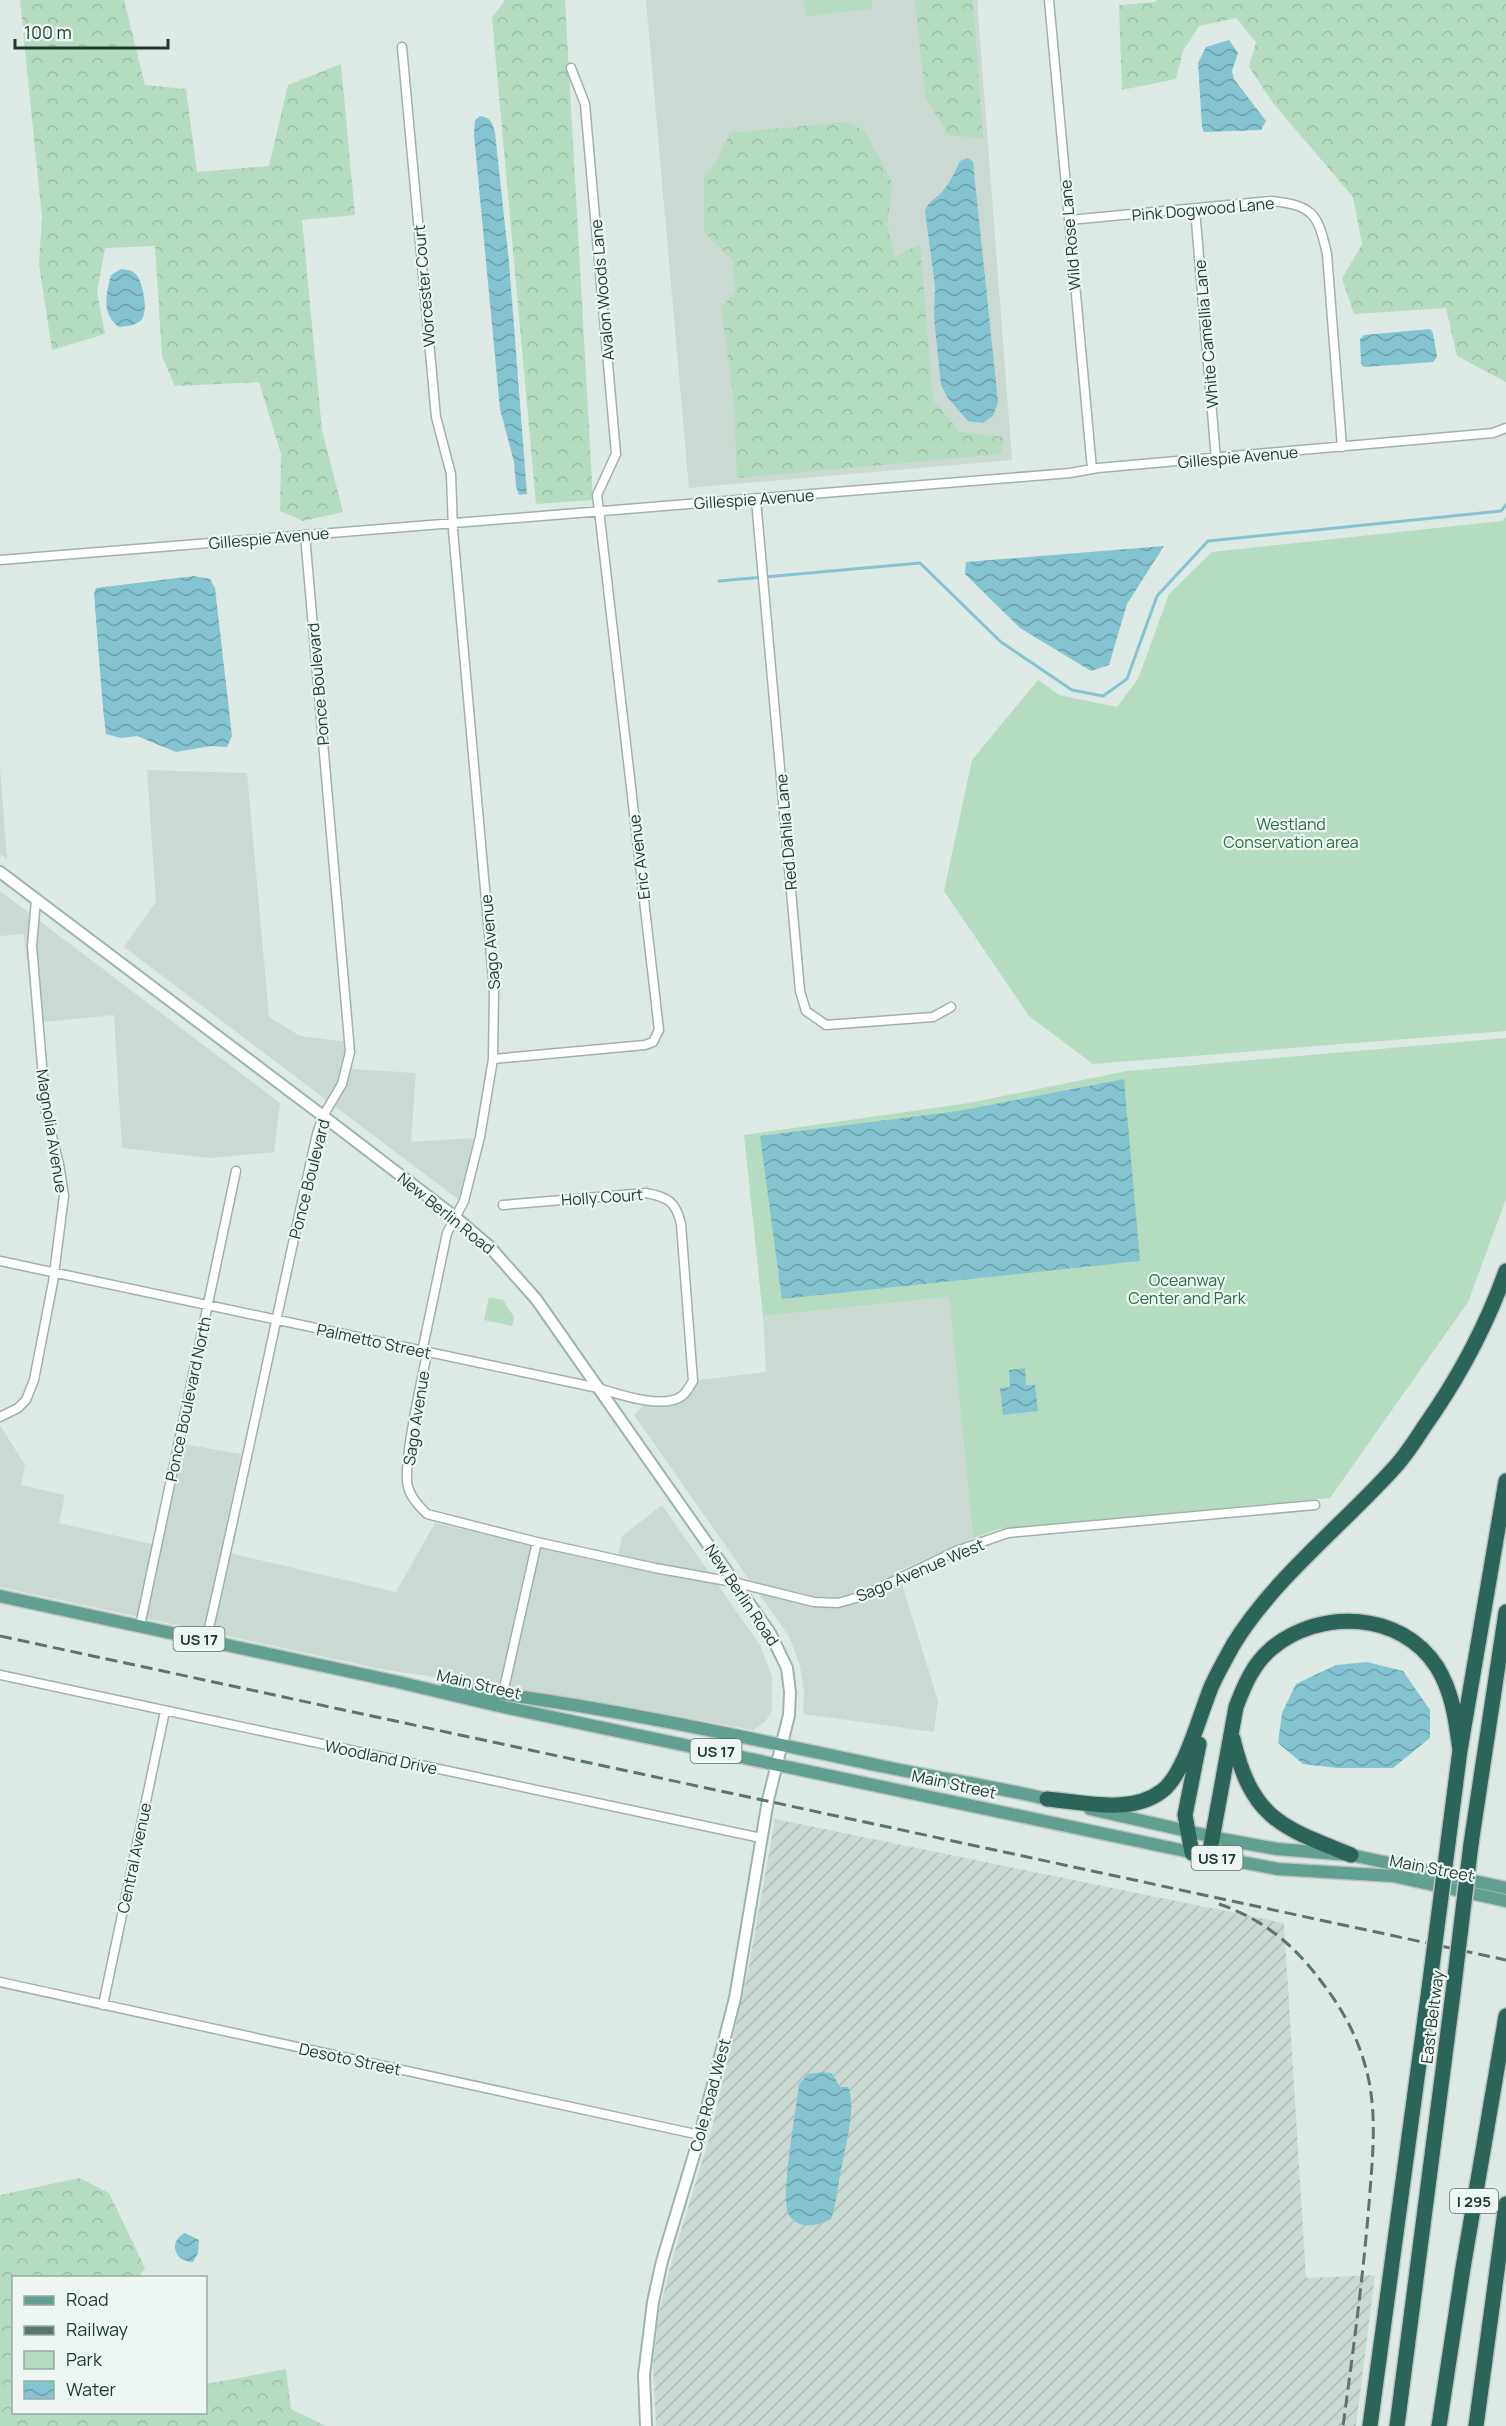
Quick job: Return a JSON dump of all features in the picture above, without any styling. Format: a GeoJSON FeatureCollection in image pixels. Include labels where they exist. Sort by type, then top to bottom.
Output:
{"type":"FeatureCollection","features":[{"type":"Feature","properties":{"kind":"highway"},"geometry":{"type":"LineString","coordinates":[[1047,1799],[1110,1805],[1138,1803],[1163,1791],[1186,1758],[1213,1683],[1234,1644],[1263,1603],[1381,1483],[1415,1440],[1472,1350],[1506,1271]]}},
{"type":"Feature","properties":{"kind":"highway"},"geometry":{"type":"LineString","coordinates":[[1370,2426],[1460,1750],[1506,1481]]}},
{"type":"Feature","properties":{"kind":"highway","name":"East Beltway"},"geometry":{"type":"LineString","coordinates":[[1396,2426],[1472,1844],[1506,1612]]}},
{"type":"Feature","properties":{"kind":"highway"},"geometry":{"type":"LineString","coordinates":[[1209,1856],[1236,1707],[1242,1689],[1270,1650],[1302,1628],[1324,1622],[1353,1620],[1384,1626],[1413,1642],[1435,1665],[1446,1682],[1455,1707],[1460,1750]]}},
{"type":"Feature","properties":{"kind":"highway"},"geometry":{"type":"LineString","coordinates":[[1192,1853],[1185,1815],[1213,1683]]}},
{"type":"Feature","properties":{"kind":"highway"},"geometry":{"type":"LineString","coordinates":[[1231,1734],[1241,1772],[1248,1788],[1272,1817],[1289,1829],[1351,1855]]}},
{"type":"Feature","properties":{"kind":"highway","name":"I 295"},"geometry":{"type":"LineString","coordinates":[[1440,2426],[1444,2387],[1506,2016]]}},
{"type":"Feature","properties":{"kind":"highway"},"geometry":{"type":"LineString","coordinates":[[1476,2426],[1506,2204]]}},
{"type":"Feature","properties":{"kind":"main road","name":"Main Street"},"geometry":{"type":"LineString","coordinates":[[0,1596],[499,1706],[1192,1853],[1278,1869],[1393,1876],[1506,1901]]}},
{"type":"Feature","properties":{"kind":"main road","name":"Main Street"},"geometry":{"type":"LineString","coordinates":[[398,1682],[602,1708],[1047,1799],[1212,1837],[1277,1849],[1351,1855],[1506,1888]]}},
{"type":"Feature","properties":{"kind":"street","name":"Wild Rose Lane"},"geometry":{"type":"LineString","coordinates":[[1049,0],[1092,469]]}},
{"type":"Feature","properties":{"kind":"street","name":"Worcester Court"},"geometry":{"type":"LineString","coordinates":[[402,47],[436,417],[451,474],[453,523]]}},
{"type":"Feature","properties":{"kind":"street","name":"Avalon Woods Lane"},"geometry":{"type":"LineString","coordinates":[[572,68],[585,104],[616,454],[597,495],[599,510]]}},
{"type":"Feature","properties":{"kind":"street","name":"Pink Dogwood Lane"},"geometry":{"type":"LineString","coordinates":[[1069,220],[1271,201],[1289,203],[1306,209],[1320,225],[1327,254],[1342,447]]}},
{"type":"Feature","properties":{"kind":"street","name":"White Camellia Lane"},"geometry":{"type":"LineString","coordinates":[[1195,209],[1216,459]]}},
{"type":"Feature","properties":{"kind":"street","name":"Gillespie Avenue"},"geometry":{"type":"LineString","coordinates":[[0,560],[1070,473],[1092,469],[1493,433],[1506,428]]}},
{"type":"Feature","properties":{"kind":"street","name":"Red Dahlia Lane"},"geometry":{"type":"LineString","coordinates":[[756,500],[800,991],[806,1011],[826,1025],[933,1017],[951,1007]]}},
{"type":"Feature","properties":{"kind":"street","name":"Eric Avenue"},"geometry":{"type":"LineString","coordinates":[[493,1059],[645,1045],[653,1042],[659,1030],[599,510]]}},
{"type":"Feature","properties":{"kind":"street","name":"Sago Avenue"},"geometry":{"type":"LineString","coordinates":[[426,1514],[415,1502],[408,1486],[407,1465],[447,1233],[465,1201],[480,1137],[493,1059],[494,990],[453,523]]}},
{"type":"Feature","properties":{"kind":"street","name":"Ponce Boulevard"},"geometry":{"type":"LineString","coordinates":[[206,1641],[238,1505],[275,1320],[314,1146],[323,1116],[342,1084],[350,1052],[305,535]]}},
{"type":"Feature","properties":{"kind":"street","name":"New Berlin Road"},"geometry":{"type":"LineString","coordinates":[[0,872],[455,1217],[489,1246],[511,1269],[536,1299],[770,1633],[787,1668],[790,1703],[783,1745],[777,1764]]}},
{"type":"Feature","properties":{"kind":"street","name":"Magnolia Avenue"},"geometry":{"type":"LineString","coordinates":[[0,1417],[18,1408],[31,1391],[54,1273],[64,1196],[59,1164],[46,1113],[32,946],[36,900]]}},
{"type":"Feature","properties":{"kind":"street","name":"Ponce Boulevard North"},"geometry":{"type":"LineString","coordinates":[[140,1626],[236,1171]]}},
{"type":"Feature","properties":{"kind":"street","name":"Holly Court"},"geometry":{"type":"LineString","coordinates":[[503,1205],[646,1193],[663,1196],[672,1202],[679,1213],[681,1224],[690,1334]]}},
{"type":"Feature","properties":{"kind":"street","name":"Palmetto Street"},"geometry":{"type":"LineString","coordinates":[[0,1261],[653,1401],[669,1402],[682,1396],[693,1381],[690,1334]]}},
{"type":"Feature","properties":{"kind":"street","name":"Sago Avenue West"},"geometry":{"type":"LineString","coordinates":[[426,1514],[654,1568],[734,1582],[814,1602],[838,1603],[863,1596],[956,1551],[1008,1533],[1315,1505]]}},
{"type":"Feature","properties":{"kind":"street"},"geometry":{"type":"LineString","coordinates":[[503,1694],[537,1542]]}},
{"type":"Feature","properties":{"kind":"street","name":"Woodland Drive"},"geometry":{"type":"LineString","coordinates":[[0,1675],[761,1838]]}},
{"type":"Feature","properties":{"kind":"street","name":"Central Avenue"},"geometry":{"type":"LineString","coordinates":[[104,2005],[165,1711]]}},
{"type":"Feature","properties":{"kind":"street","name":"Cole Road West"},"geometry":{"type":"LineString","coordinates":[[646,2426],[644,2375],[653,2302],[662,2261],[700,2135],[735,1998],[761,1838],[777,1764]]}},
{"type":"Feature","properties":{"kind":"street","name":"Desoto Street"},"geometry":{"type":"LineString","coordinates":[[0,1982],[700,2135]]}},
{"type":"Feature","properties":{"kind":"shaded area"},"geometry":{"type":"Polygon","coordinates":[[[646,0],[977,0],[1012,460],[689,488],[646,0]]]}},
{"type":"Feature","properties":{"kind":"shaded area"},"geometry":{"type":"Polygon","coordinates":[[[0,768],[7,858],[7,859],[0,854],[0,768]]]}},
{"type":"Feature","properties":{"kind":"shaded area"},"geometry":{"type":"Polygon","coordinates":[[[147,770],[247,773],[269,1017],[300,1036],[355,1043],[351,1069],[416,1073],[411,1142],[474,1138],[459,1200],[124,947],[156,902],[147,770]]]}},
{"type":"Feature","properties":{"kind":"shaded area"},"geometry":{"type":"Polygon","coordinates":[[[0,891],[280,1103],[274,1152],[210,1158],[122,1148],[114,1015],[34,1023],[24,934],[0,936],[0,891]]]}},
{"type":"Feature","properties":{"kind":"shaded area"},"geometry":{"type":"Polygon","coordinates":[[[949,1297],[973,1538],[898,1571],[938,1701],[934,1732],[803,1714],[804,1692],[800,1666],[790,1638],[634,1415],[643,1406],[671,1406],[686,1398],[699,1380],[766,1372],[763,1316],[949,1297]]]}},
{"type":"Feature","properties":{"kind":"shaded area"},"geometry":{"type":"Polygon","coordinates":[[[0,1425],[25,1465],[21,1485],[65,1495],[59,1523],[161,1546],[183,1444],[241,1454],[221,1551],[396,1592],[435,1523],[616,1565],[622,1536],[662,1505],[760,1645],[772,1677],[772,1710],[766,1721],[753,1730],[610,1704],[381,1669],[0,1587],[0,1425]]]}},
{"type":"Feature","properties":{"kind":"shaded area"},"geometry":{"type":"Polygon","coordinates":[[[775,1819],[1284,1923],[1306,2278],[1375,2275],[1356,2426],[656,2426],[653,2364],[659,2313],[671,2264],[711,2132],[748,1972],[775,1819]]]}},
{"type":"Feature","properties":{"kind":"green space"},"geometry":{"type":"Polygon","coordinates":[[[20,0],[124,0],[145,85],[186,89],[197,172],[269,166],[288,85],[341,64],[355,215],[302,220],[322,430],[343,512],[303,521],[280,511],[281,454],[259,382],[175,386],[162,356],[155,246],[105,248],[97,292],[105,334],[52,350],[39,264],[42,218],[20,0]]]}},
{"type":"Feature","properties":{"kind":"green space"},"geometry":{"type":"Polygon","coordinates":[[[505,0],[565,0],[593,500],[536,504],[492,18],[505,0]]]}},
{"type":"Feature","properties":{"kind":"green space"},"geometry":{"type":"Polygon","coordinates":[[[804,0],[872,0],[871,9],[806,16],[804,0]]]}},
{"type":"Feature","properties":{"kind":"green space"},"geometry":{"type":"Polygon","coordinates":[[[915,0],[973,0],[983,139],[948,135],[925,96],[915,0]]]}},
{"type":"Feature","properties":{"kind":"green space"},"geometry":{"type":"Polygon","coordinates":[[[1157,0],[1506,0],[1506,382],[1457,356],[1446,308],[1354,314],[1342,279],[1362,244],[1353,197],[1273,103],[1249,67],[1256,42],[1236,18],[1199,26],[1183,51],[1176,79],[1122,90],[1119,5],[1157,0]]]}},
{"type":"Feature","properties":{"kind":"green space"},"geometry":{"type":"Polygon","coordinates":[[[845,122],[865,131],[893,184],[887,225],[895,257],[920,244],[933,400],[960,432],[1003,437],[1002,454],[737,478],[734,401],[721,308],[735,292],[733,261],[704,232],[704,175],[716,163],[730,133],[845,122]]]}},
{"type":"Feature","properties":{"kind":"green space","name":"Westland Conservation area"},"geometry":{"type":"Polygon","coordinates":[[[1506,517],[1506,1031],[1093,1064],[1029,1016],[944,891],[972,760],[1038,680],[1059,695],[1117,707],[1138,679],[1169,594],[1212,552],[1502,521],[1506,517]]]}},
{"type":"Feature","properties":{"kind":"green space","name":"Oceanway Center and Park"},"geometry":{"type":"Polygon","coordinates":[[[1506,1038],[1506,1199],[1468,1302],[1330,1498],[999,1529],[973,1538],[949,1297],[763,1316],[744,1135],[969,1103],[1127,1071],[1506,1038]]]}},
{"type":"Feature","properties":{"kind":"green space"},"geometry":{"type":"Polygon","coordinates":[[[489,1297],[503,1300],[514,1317],[512,1326],[484,1320],[489,1297]]]}},
{"type":"Feature","properties":{"kind":"green space"},"geometry":{"type":"Polygon","coordinates":[[[79,2178],[109,2193],[145,2268],[140,2276],[12,2276],[12,2414],[207,2414],[207,2384],[286,2369],[291,2409],[326,2426],[0,2426],[0,2195],[79,2178]]]}},
{"type":"Feature","properties":{"kind":"water"},"geometry":{"type":"Polygon","coordinates":[[[1229,40],[1238,53],[1232,71],[1234,79],[1266,121],[1261,130],[1204,132],[1202,127],[1198,63],[1206,47],[1229,40]]]}},
{"type":"Feature","properties":{"kind":"water"},"geometry":{"type":"Polygon","coordinates":[[[480,116],[491,121],[495,133],[509,262],[527,494],[519,495],[514,462],[500,409],[474,135],[475,120],[480,116]]]}},
{"type":"Feature","properties":{"kind":"water"},"geometry":{"type":"Polygon","coordinates":[[[968,158],[973,162],[998,402],[993,416],[983,423],[968,421],[948,398],[941,385],[934,318],[935,286],[925,211],[930,202],[947,185],[960,161],[968,158]]]}},
{"type":"Feature","properties":{"kind":"water"},"geometry":{"type":"Polygon","coordinates":[[[121,269],[133,272],[138,277],[142,286],[145,310],[142,319],[137,323],[119,327],[109,316],[106,303],[111,275],[121,269]]]}},
{"type":"Feature","properties":{"kind":"water"},"geometry":{"type":"Polygon","coordinates":[[[1430,329],[1433,333],[1437,357],[1433,362],[1364,367],[1361,364],[1360,339],[1364,335],[1430,329]]]}},
{"type":"Feature","properties":{"kind":"water"},"geometry":{"type":"Polygon","coordinates":[[[1164,546],[1127,604],[1109,665],[1091,671],[1020,628],[965,574],[966,562],[1164,546]]]}},
{"type":"Feature","properties":{"kind":"water"},"geometry":{"type":"Polygon","coordinates":[[[194,576],[210,579],[215,588],[232,736],[227,747],[211,746],[176,752],[137,736],[121,738],[106,734],[94,594],[96,588],[194,576]]]}},
{"type":"Feature","properties":{"kind":"water"},"geometry":{"type":"Polygon","coordinates":[[[1124,1079],[1140,1261],[782,1299],[760,1136],[959,1111],[1124,1079]]]}},
{"type":"Feature","properties":{"kind":"water"},"geometry":{"type":"Polygon","coordinates":[[[1025,1368],[1026,1385],[1035,1385],[1038,1411],[1003,1415],[1000,1388],[1010,1387],[1009,1370],[1025,1368]]]}},
{"type":"Feature","properties":{"kind":"water"},"geometry":{"type":"Polygon","coordinates":[[[1367,1662],[1403,1671],[1430,1710],[1430,1738],[1393,1768],[1337,1768],[1303,1764],[1278,1743],[1282,1713],[1296,1684],[1336,1665],[1367,1662]]]}},
{"type":"Feature","properties":{"kind":"water"},"geometry":{"type":"Polygon","coordinates":[[[832,2073],[840,2087],[848,2087],[851,2096],[850,2120],[831,2219],[814,2225],[803,2225],[793,2220],[786,2206],[790,2153],[799,2084],[808,2074],[832,2073]]]}},
{"type":"Feature","properties":{"kind":"water"},"geometry":{"type":"Polygon","coordinates":[[[185,2233],[199,2240],[198,2253],[193,2262],[181,2259],[176,2250],[176,2241],[185,2233]]]}},
{"type":"Feature","properties":{"kind":"waterway"},"geometry":{"type":"LineString","coordinates":[[719,581],[920,563],[1001,642],[1072,690],[1103,696],[1127,679],[1157,596],[1208,541],[1501,511],[1506,505]]}},
{"type":"Feature","properties":{"kind":"railway"},"geometry":{"type":"LineString","coordinates":[[0,1636],[1506,1960]]}},
{"type":"Feature","properties":{"kind":"railway"},"geometry":{"type":"LineString","coordinates":[[1219,1904],[1248,1916],[1274,1932],[1307,1964],[1335,2000],[1349,2025],[1361,2052],[1369,2081],[1373,2142],[1367,2232],[1343,2426]]}}]}
